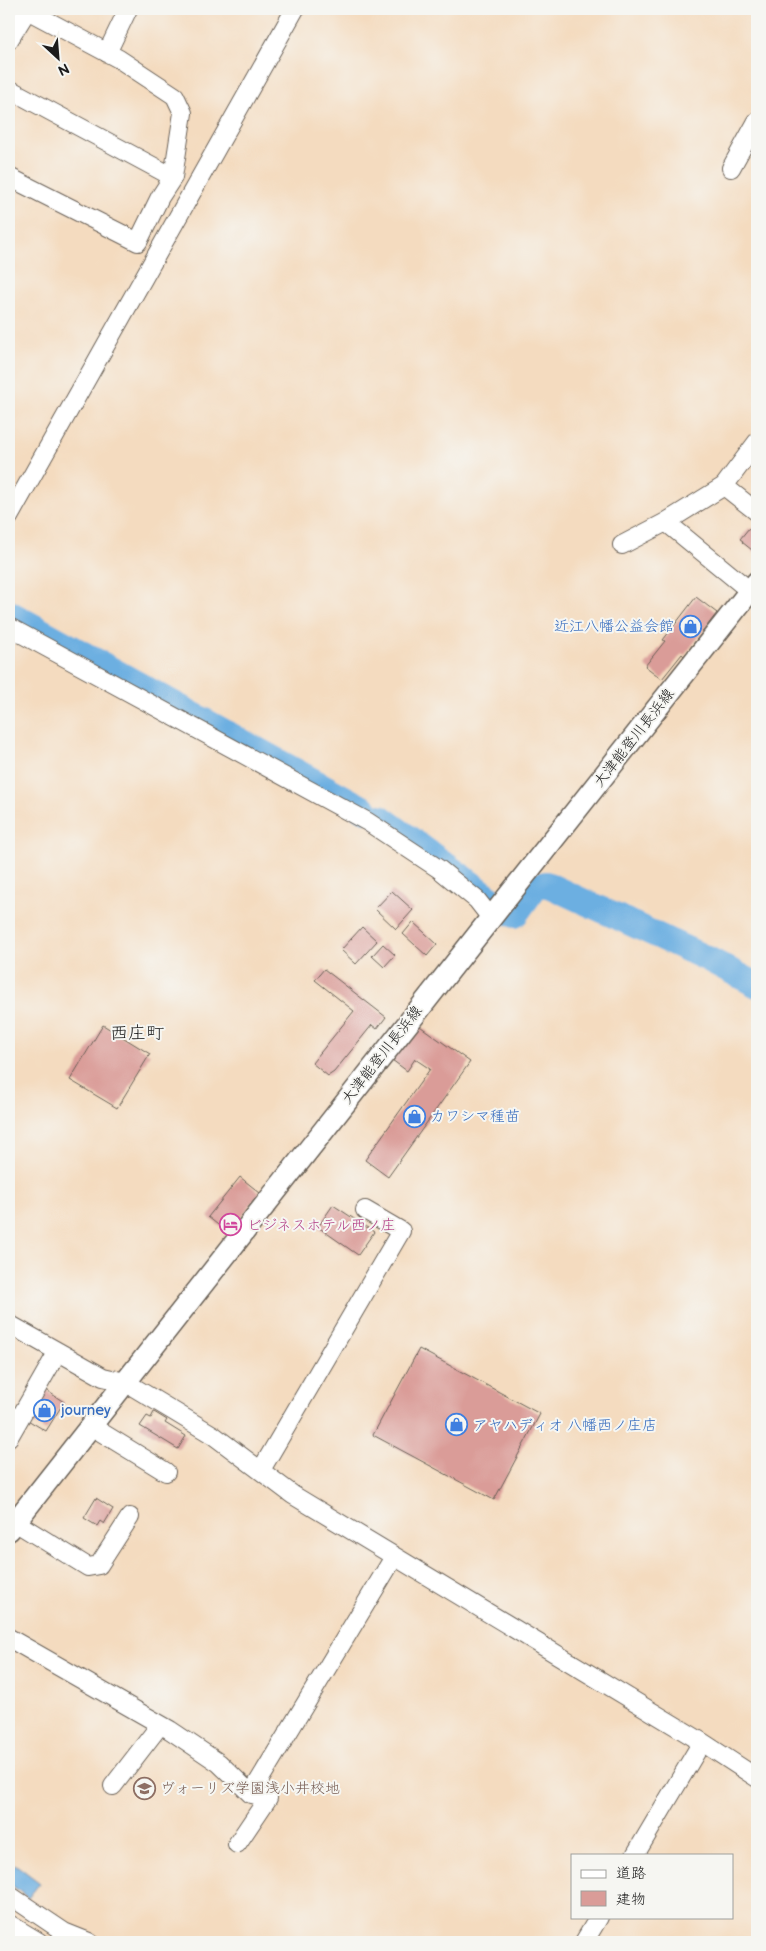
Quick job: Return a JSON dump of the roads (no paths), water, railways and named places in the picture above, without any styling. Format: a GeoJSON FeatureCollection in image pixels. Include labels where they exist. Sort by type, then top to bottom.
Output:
{"type":"FeatureCollection","features":[{"type":"Feature","properties":{"kind":"main road","name":"大津能登川長浜線"},"geometry":{"type":"LineString","coordinates":[[12,1526],[490,918],[754,587]]}},
{"type":"Feature","properties":{"kind":"street"},"geometry":{"type":"LineString","coordinates":[[107,53],[128,9]]}},
{"type":"Feature","properties":{"kind":"street"},"geometry":{"type":"LineString","coordinates":[[9,517],[295,9]]}},
{"type":"Feature","properties":{"kind":"street"},"geometry":{"type":"LineString","coordinates":[[9,40],[21,14],[107,53],[175,96],[183,114],[173,177],[160,197],[138,242],[9,177]]}},
{"type":"Feature","properties":{"kind":"street"},"geometry":{"type":"LineString","coordinates":[[9,90],[173,177]]}},
{"type":"Feature","properties":{"kind":"street"},"geometry":{"type":"LineString","coordinates":[[731,168],[757,121]]}},
{"type":"Feature","properties":{"kind":"street"},"geometry":{"type":"LineString","coordinates":[[622,545],[666,522],[724,486],[757,442]]}},
{"type":"Feature","properties":{"kind":"street"},"geometry":{"type":"LineString","coordinates":[[724,486],[757,512]]}},
{"type":"Feature","properties":{"kind":"street"},"geometry":{"type":"LineString","coordinates":[[666,522],[754,587]]}},
{"type":"Feature","properties":{"kind":"street"},"geometry":{"type":"LineString","coordinates":[[9,627],[368,822],[438,870],[477,900],[490,918]]}},
{"type":"Feature","properties":{"kind":"street"},"geometry":{"type":"LineString","coordinates":[[261,1470],[400,1230],[365,1210]]}},
{"type":"Feature","properties":{"kind":"street"},"geometry":{"type":"LineString","coordinates":[[9,1324],[57,1353],[103,1377],[125,1382],[213,1435],[293,1495],[702,1742],[757,1778]]}},
{"type":"Feature","properties":{"kind":"street"},"geometry":{"type":"LineString","coordinates":[[9,1437],[57,1353]]}},
{"type":"Feature","properties":{"kind":"street"},"geometry":{"type":"LineString","coordinates":[[91,1426],[166,1472]]}},
{"type":"Feature","properties":{"kind":"street"},"geometry":{"type":"LineString","coordinates":[[12,1526],[88,1567],[98,1565],[130,1517]]}},
{"type":"Feature","properties":{"kind":"street"},"geometry":{"type":"LineString","coordinates":[[251,1794],[394,1557]]}},
{"type":"Feature","properties":{"kind":"street"},"geometry":{"type":"LineString","coordinates":[[9,1638],[160,1724],[218,1763],[251,1794],[268,1798],[237,1844]]}},
{"type":"Feature","properties":{"kind":"street"},"geometry":{"type":"LineString","coordinates":[[113,1786],[160,1724]]}},
{"type":"Feature","properties":{"kind":"street"},"geometry":{"type":"LineString","coordinates":[[637,1854],[702,1742]]}},
{"type":"Feature","properties":{"kind":"street"},"geometry":{"type":"LineString","coordinates":[[9,1896],[64,1932],[90,1942]]}},
{"type":"Feature","properties":{"kind":"street"},"geometry":{"type":"LineString","coordinates":[[584,1942],[597,1918]]}},
{"type":"Feature","properties":{"kind":"street"},"geometry":{"type":"LineString","coordinates":[[9,1924],[39,1942]]}},
{"type":"Feature","properties":{"kind":"water"},"geometry":{"type":"Polygon","coordinates":[[[15,1864],[40,1883],[28,1898],[9,1883],[9,1871],[15,1864]]]}},
{"type":"Feature","properties":{"kind":"waterway"},"geometry":{"type":"LineString","coordinates":[[9,613],[366,810]]}},
{"type":"Feature","properties":{"kind":"waterway"},"geometry":{"type":"LineString","coordinates":[[380,817],[495,901]]}},
{"type":"Feature","properties":{"kind":"waterway"},"geometry":{"type":"LineString","coordinates":[[507,911],[515,915],[536,886],[546,884],[708,959],[757,985]]}},
{"type":"Feature","properties":{"kind":"place","name":"近江八幡公益会館"},"geometry":{"type":"Point","coordinates":[690,626]}},
{"type":"Feature","properties":{"kind":"place","name":"カワシマ種苗"},"geometry":{"type":"Point","coordinates":[414,1116]}},
{"type":"Feature","properties":{"kind":"place","name":"ビジネスホテル西ノ庄"},"geometry":{"type":"Point","coordinates":[231,1225]}},
{"type":"Feature","properties":{"kind":"place","name":"journey"},"geometry":{"type":"Point","coordinates":[45,1410]}},
{"type":"Feature","properties":{"kind":"place","name":"アヤハディオ 八幡西ノ庄店"},"geometry":{"type":"Point","coordinates":[457,1425]}},
{"type":"Feature","properties":{"kind":"place","name":"ヴォーリズ学園浅小井校地"},"geometry":{"type":"Point","coordinates":[144,1788]}},
{"type":"Feature","properties":{"kind":"district","name":"西庄町"},"geometry":{"type":"Point","coordinates":[137,1033]}}]}
